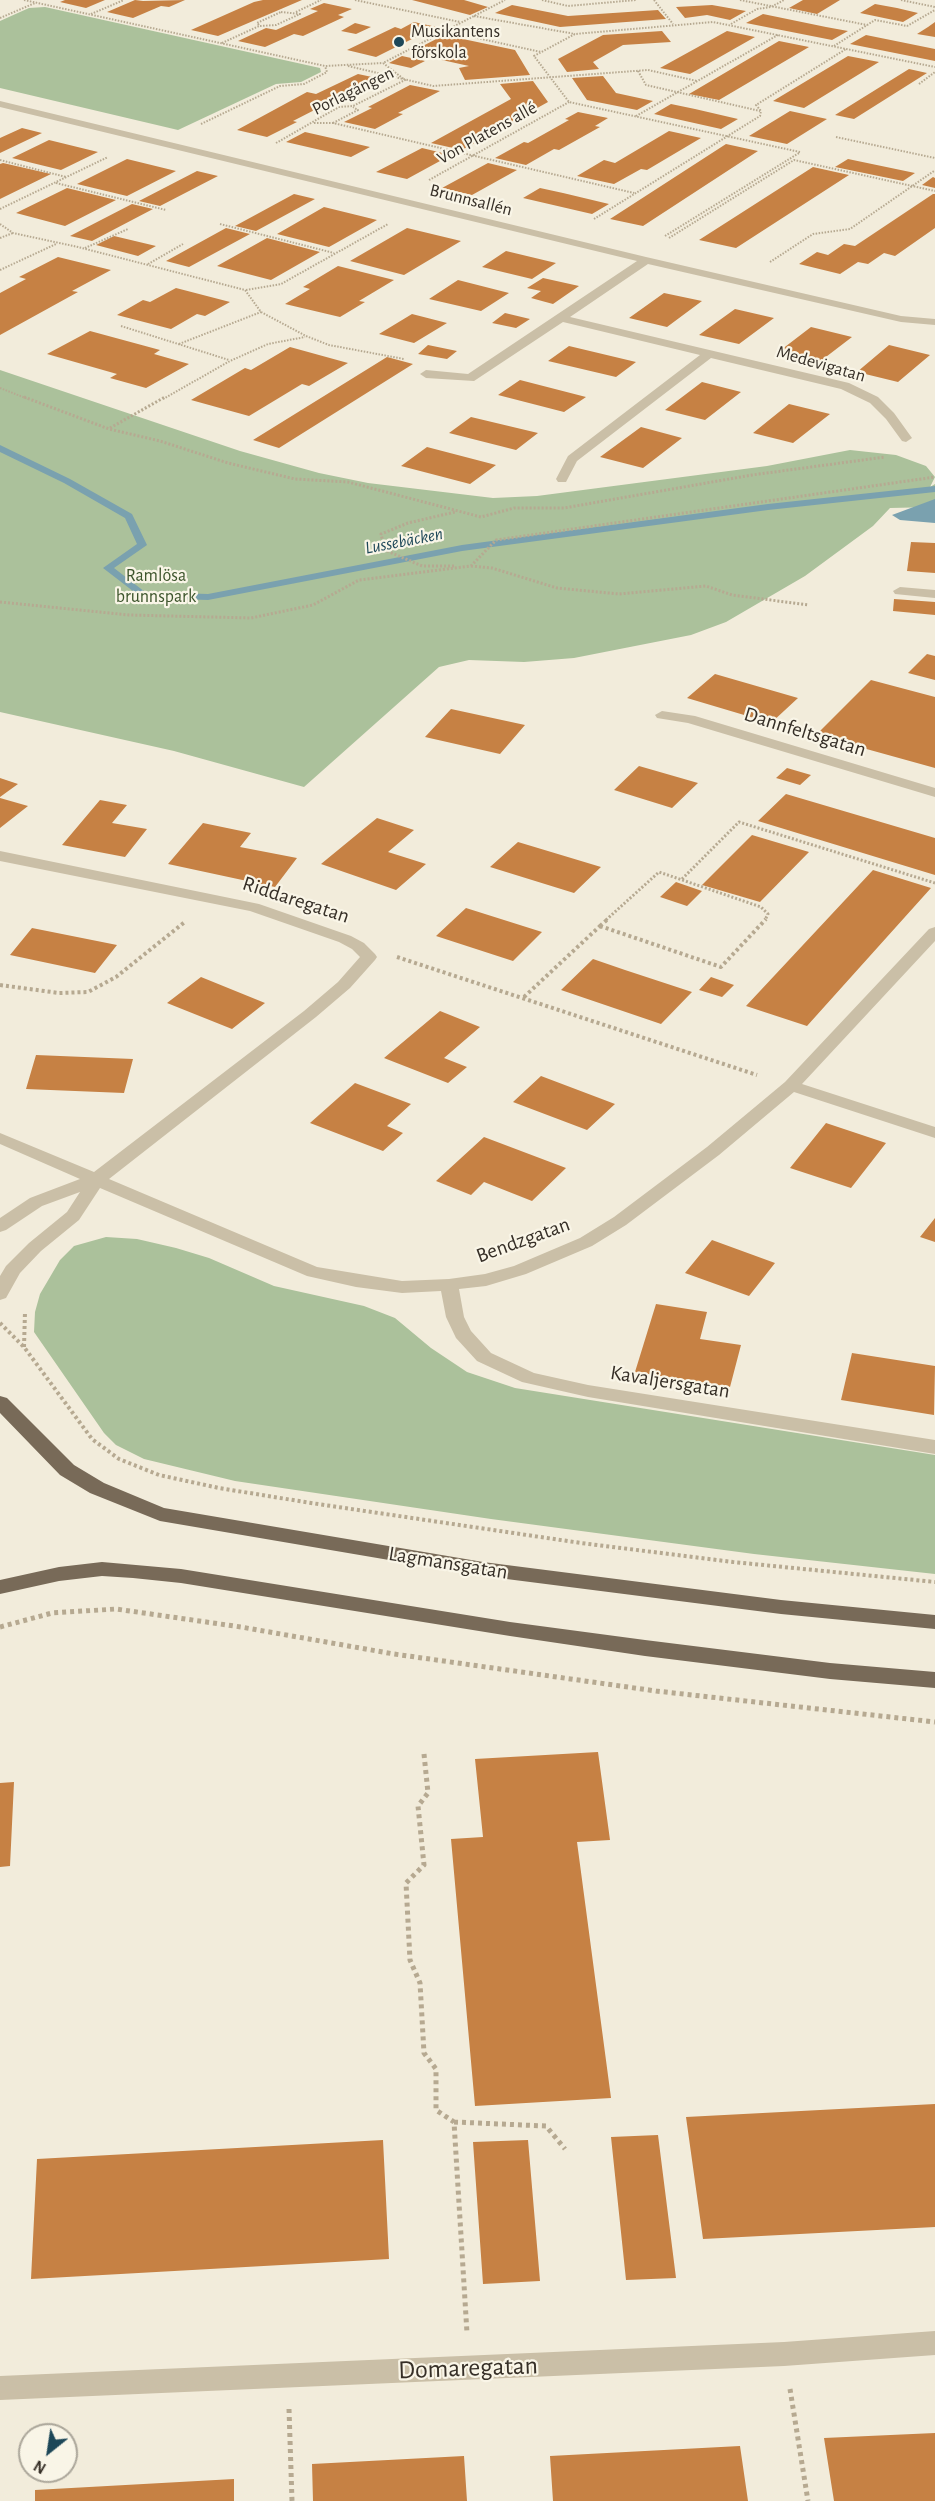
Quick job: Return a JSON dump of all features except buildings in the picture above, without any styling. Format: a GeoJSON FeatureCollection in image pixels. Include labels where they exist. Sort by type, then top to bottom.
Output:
{"type":"FeatureCollection","features":[{"type":"Feature","properties":{"kind":"main road","name":"Lagmansgatan"},"geometry":{"type":"LineString","coordinates":[[0,1402],[67,1470],[97,1488],[160,1514],[214,1526],[483,1569],[781,1607],[935,1623]]}},
{"type":"Feature","properties":{"kind":"main road"},"geometry":{"type":"LineString","coordinates":[[0,1587],[60,1574],[102,1569],[133,1571],[181,1576],[634,1647],[830,1671],[935,1680]]}},
{"type":"Feature","properties":{"kind":"street","name":"Brunnsallén"},"geometry":{"type":"LineString","coordinates":[[0,104],[646,260],[901,319],[935,322]]}},
{"type":"Feature","properties":{"kind":"street"},"geometry":{"type":"LineString","coordinates":[[426,374],[470,378],[646,260]]}},
{"type":"Feature","properties":{"kind":"street","name":"Medevigatan"},"geometry":{"type":"LineString","coordinates":[[561,318],[845,386],[862,392],[874,400],[890,416],[906,438]]}},
{"type":"Feature","properties":{"kind":"street"},"geometry":{"type":"LineString","coordinates":[[562,479],[572,459],[710,353]]}},
{"type":"Feature","properties":{"kind":"street"},"geometry":{"type":"LineString","coordinates":[[900,591],[935,594]]}},
{"type":"Feature","properties":{"kind":"street","name":"Dannfeltsgatan"},"geometry":{"type":"LineString","coordinates":[[662,715],[690,719],[935,793]]}},
{"type":"Feature","properties":{"kind":"street","name":"Riddaregatan"},"geometry":{"type":"LineString","coordinates":[[0,856],[254,907],[345,939],[366,952]]}},
{"type":"Feature","properties":{"kind":"street","name":"Bendzgatan"},"geometry":{"type":"LineString","coordinates":[[0,1138],[314,1272],[356,1281],[402,1287],[449,1285],[486,1280],[520,1270],[586,1242],[620,1221],[713,1151],[791,1086],[935,932]]}},
{"type":"Feature","properties":{"kind":"street"},"geometry":{"type":"LineString","coordinates":[[0,1226],[36,1202],[97,1179],[310,1014],[365,963],[369,957],[366,952]]}},
{"type":"Feature","properties":{"kind":"street"},"geometry":{"type":"LineString","coordinates":[[791,1086],[935,1133]]}},
{"type":"Feature","properties":{"kind":"street"},"geometry":{"type":"LineString","coordinates":[[0,1294],[12,1270],[35,1247],[73,1216],[97,1179]]}},
{"type":"Feature","properties":{"kind":"street","name":"Kavaljersgatan"},"geometry":{"type":"LineString","coordinates":[[449,1285],[454,1317],[463,1334],[484,1357],[529,1378],[588,1391],[935,1447]]}},
{"type":"Feature","properties":{"kind":"street","name":"Domaregatan"},"geometry":{"type":"LineString","coordinates":[[0,2388],[784,2354],[935,2343]]}},
{"type":"Feature","properties":{"kind":"path"},"geometry":{"type":"LineString","coordinates":[[24,0],[325,66],[383,63]]}},
{"type":"Feature","properties":{"kind":"path"},"geometry":{"type":"LineString","coordinates":[[90,14],[124,0]]}},
{"type":"Feature","properties":{"kind":"path"},"geometry":{"type":"LineString","coordinates":[[260,26],[257,23],[282,12],[296,12],[321,0]]}},
{"type":"Feature","properties":{"kind":"path"},"geometry":{"type":"LineString","coordinates":[[355,0],[461,22]]}},
{"type":"Feature","properties":{"kind":"path","name":"Porlagången"},"geometry":{"type":"LineString","coordinates":[[272,145],[339,107],[353,106],[405,80],[383,63],[506,0]]}},
{"type":"Feature","properties":{"kind":"path"},"geometry":{"type":"LineString","coordinates":[[542,0],[568,6],[636,0]]}},
{"type":"Feature","properties":{"kind":"path"},"geometry":{"type":"LineString","coordinates":[[654,0],[673,24]]}},
{"type":"Feature","properties":{"kind":"path"},"geometry":{"type":"LineString","coordinates":[[740,0],[867,25]]}},
{"type":"Feature","properties":{"kind":"path"},"geometry":{"type":"LineString","coordinates":[[730,25],[757,9],[772,6],[784,0]]}},
{"type":"Feature","properties":{"kind":"path"},"geometry":{"type":"LineString","coordinates":[[901,0],[935,8]]}},
{"type":"Feature","properties":{"kind":"path"},"geometry":{"type":"LineString","coordinates":[[0,18],[36,3]]}},
{"type":"Feature","properties":{"kind":"path"},"geometry":{"type":"LineString","coordinates":[[833,46],[875,20],[908,26],[935,8]]}},
{"type":"Feature","properties":{"kind":"path"},"geometry":{"type":"LineString","coordinates":[[222,43],[260,26],[276,25],[300,15],[296,12]]}},
{"type":"Feature","properties":{"kind":"path"},"geometry":{"type":"LineString","coordinates":[[473,15],[575,34],[713,22],[935,67]]}},
{"type":"Feature","properties":{"kind":"path"},"geometry":{"type":"LineString","coordinates":[[444,31],[541,52],[575,34]]}},
{"type":"Feature","properties":{"kind":"path"},"geometry":{"type":"LineString","coordinates":[[635,116],[778,35]]}},
{"type":"Feature","properties":{"kind":"path"},"geometry":{"type":"LineString","coordinates":[[761,111],[756,105],[846,49]]}},
{"type":"Feature","properties":{"kind":"path","name":"Von Platens allé"},"geometry":{"type":"LineString","coordinates":[[426,182],[569,102],[534,56],[541,52]]}},
{"type":"Feature","properties":{"kind":"path"},"geometry":{"type":"LineString","coordinates":[[343,65],[433,86],[648,70],[697,81]]}},
{"type":"Feature","properties":{"kind":"path"},"geometry":{"type":"LineString","coordinates":[[193,128],[280,86],[304,84],[327,72],[325,66]]}},
{"type":"Feature","properties":{"kind":"path"},"geometry":{"type":"LineString","coordinates":[[638,71],[646,85],[761,111]]}},
{"type":"Feature","properties":{"kind":"path"},"geometry":{"type":"LineString","coordinates":[[919,84],[935,72]]}},
{"type":"Feature","properties":{"kind":"path"},"geometry":{"type":"LineString","coordinates":[[569,102],[800,152],[664,239],[795,160],[935,191]]}},
{"type":"Feature","properties":{"kind":"path"},"geometry":{"type":"LineString","coordinates":[[333,123],[358,110],[353,106]]}},
{"type":"Feature","properties":{"kind":"path"},"geometry":{"type":"LineString","coordinates":[[589,222],[760,116],[761,111]]}},
{"type":"Feature","properties":{"kind":"path"},"geometry":{"type":"LineString","coordinates":[[314,123],[333,123],[635,193]]}},
{"type":"Feature","properties":{"kind":"path"},"geometry":{"type":"LineString","coordinates":[[836,136],[935,158]]}},
{"type":"Feature","properties":{"kind":"path"},"geometry":{"type":"LineString","coordinates":[[0,209],[144,140]]}},
{"type":"Feature","properties":{"kind":"path"},"geometry":{"type":"LineString","coordinates":[[901,151],[909,147]]}},
{"type":"Feature","properties":{"kind":"path"},"geometry":{"type":"LineString","coordinates":[[0,160],[66,177]]}},
{"type":"Feature","properties":{"kind":"path"},"geometry":{"type":"LineString","coordinates":[[765,266],[813,234],[850,229],[934,171]]}},
{"type":"Feature","properties":{"kind":"path"},"geometry":{"type":"LineString","coordinates":[[55,182],[166,210]]}},
{"type":"Feature","properties":{"kind":"path"},"geometry":{"type":"LineString","coordinates":[[0,224],[14,233],[56,244],[84,248],[245,290],[281,284],[423,205]]}},
{"type":"Feature","properties":{"kind":"path"},"geometry":{"type":"LineString","coordinates":[[220,224],[334,254]]}},
{"type":"Feature","properties":{"kind":"path"},"geometry":{"type":"LineString","coordinates":[[84,248],[128,229]]}},
{"type":"Feature","properties":{"kind":"path"},"geometry":{"type":"LineString","coordinates":[[0,238],[14,233]]}},
{"type":"Feature","properties":{"kind":"path"},"geometry":{"type":"LineString","coordinates":[[0,270],[56,244]]}},
{"type":"Feature","properties":{"kind":"path"},"geometry":{"type":"LineString","coordinates":[[147,265],[183,244]]}},
{"type":"Feature","properties":{"kind":"path"},"geometry":{"type":"LineString","coordinates":[[245,290],[261,312],[306,336],[329,345],[408,360],[430,367],[426,374]]}},
{"type":"Feature","properties":{"kind":"path"},"geometry":{"type":"LineString","coordinates":[[178,344],[261,312]]}},
{"type":"Feature","properties":{"kind":"path"},"geometry":{"type":"LineString","coordinates":[[121,326],[230,361]]}},
{"type":"Feature","properties":{"kind":"path"},"geometry":{"type":"LineString","coordinates":[[109,429],[230,361],[268,344],[306,336]]}},
{"type":"Feature","properties":{"kind":"path"},"geometry":{"type":"LineString","coordinates":[[0,388],[109,429],[295,479],[348,482],[481,517],[514,508],[564,508],[752,475],[891,456],[906,438]]}},
{"type":"Feature","properties":{"kind":"path"},"geometry":{"type":"LineString","coordinates":[[0,602],[129,615],[251,618],[313,605],[359,580],[471,566],[496,540],[935,477]]}},
{"type":"Feature","properties":{"kind":"path"},"geometry":{"type":"LineString","coordinates":[[458,511],[408,523],[381,534],[385,550],[423,566],[492,568],[557,588],[619,594],[706,586],[732,595],[809,605]]}},
{"type":"Feature","properties":{"kind":"path"},"geometry":{"type":"LineString","coordinates":[[682,879],[740,822],[935,883]]}},
{"type":"Feature","properties":{"kind":"path"},"geometry":{"type":"LineString","coordinates":[[524,997],[600,926],[659,872],[761,907],[768,914],[764,922],[721,967],[600,926]]}},
{"type":"Feature","properties":{"kind":"path"},"geometry":{"type":"LineString","coordinates":[[0,985],[59,993],[88,992],[116,977],[214,898]]}},
{"type":"Feature","properties":{"kind":"path"},"geometry":{"type":"LineString","coordinates":[[366,952],[406,959],[791,1086]]}},
{"type":"Feature","properties":{"kind":"path"},"geometry":{"type":"LineString","coordinates":[[0,1323],[24,1347],[80,1424],[105,1450],[133,1465],[183,1482],[581,1543],[733,1562],[935,1582]]}},
{"type":"Feature","properties":{"kind":"path"},"geometry":{"type":"LineString","coordinates":[[0,1627],[51,1613],[116,1609],[634,1688],[935,1722]]}},
{"type":"Feature","properties":{"kind":"path"},"geometry":{"type":"LineString","coordinates":[[424,1754],[428,1793],[418,1806],[424,1865],[405,1883],[410,1960],[420,1983],[424,2053],[436,2069],[436,2110],[454,2122],[546,2127],[565,2149]]}},
{"type":"Feature","properties":{"kind":"path"},"geometry":{"type":"LineString","coordinates":[[454,2122],[469,2368]]}},
{"type":"Feature","properties":{"kind":"path"},"geometry":{"type":"LineString","coordinates":[[784,2354],[808,2501]]}},
{"type":"Feature","properties":{"kind":"path"},"geometry":{"type":"LineString","coordinates":[[289,2375],[292,2501]]}},
{"type":"Feature","properties":{"kind":"green space"},"geometry":{"type":"Polygon","coordinates":[[[45,7],[320,68],[321,72],[301,82],[276,84],[178,130],[0,88],[0,21],[29,8],[45,7]]]}},
{"type":"Feature","properties":{"kind":"green space","name":"Ramlösa brunnspark"},"geometry":{"type":"Polygon","coordinates":[[[0,370],[240,451],[319,473],[368,483],[493,498],[537,496],[767,466],[850,450],[896,455],[926,466],[935,477],[930,487],[935,484],[935,507],[890,508],[873,526],[805,576],[726,622],[691,635],[574,658],[524,662],[469,660],[439,667],[304,787],[174,751],[0,712],[0,370]]]}},
{"type":"Feature","properties":{"kind":"green space"},"geometry":{"type":"Polygon","coordinates":[[[106,1237],[137,1239],[176,1248],[209,1258],[274,1286],[364,1306],[395,1318],[431,1348],[467,1372],[515,1388],[935,1455],[935,1574],[754,1554],[491,1519],[235,1481],[144,1459],[116,1445],[104,1433],[34,1332],[35,1312],[40,1294],[60,1260],[74,1246],[106,1237]]]}},
{"type":"Feature","properties":{"kind":"water"},"geometry":{"type":"Polygon","coordinates":[[[935,499],[935,523],[900,520],[892,515],[935,499]]]}},
{"type":"Feature","properties":{"kind":"waterway","name":"Lussebäcken"},"geometry":{"type":"LineString","coordinates":[[0,448],[67,481],[129,516],[142,545],[108,568],[142,595],[208,597],[462,548],[768,507],[935,489]]}},
{"type":"Feature","properties":{"kind":"place","name":"Musikantens förskola"},"geometry":{"type":"Point","coordinates":[399,42]}}]}
